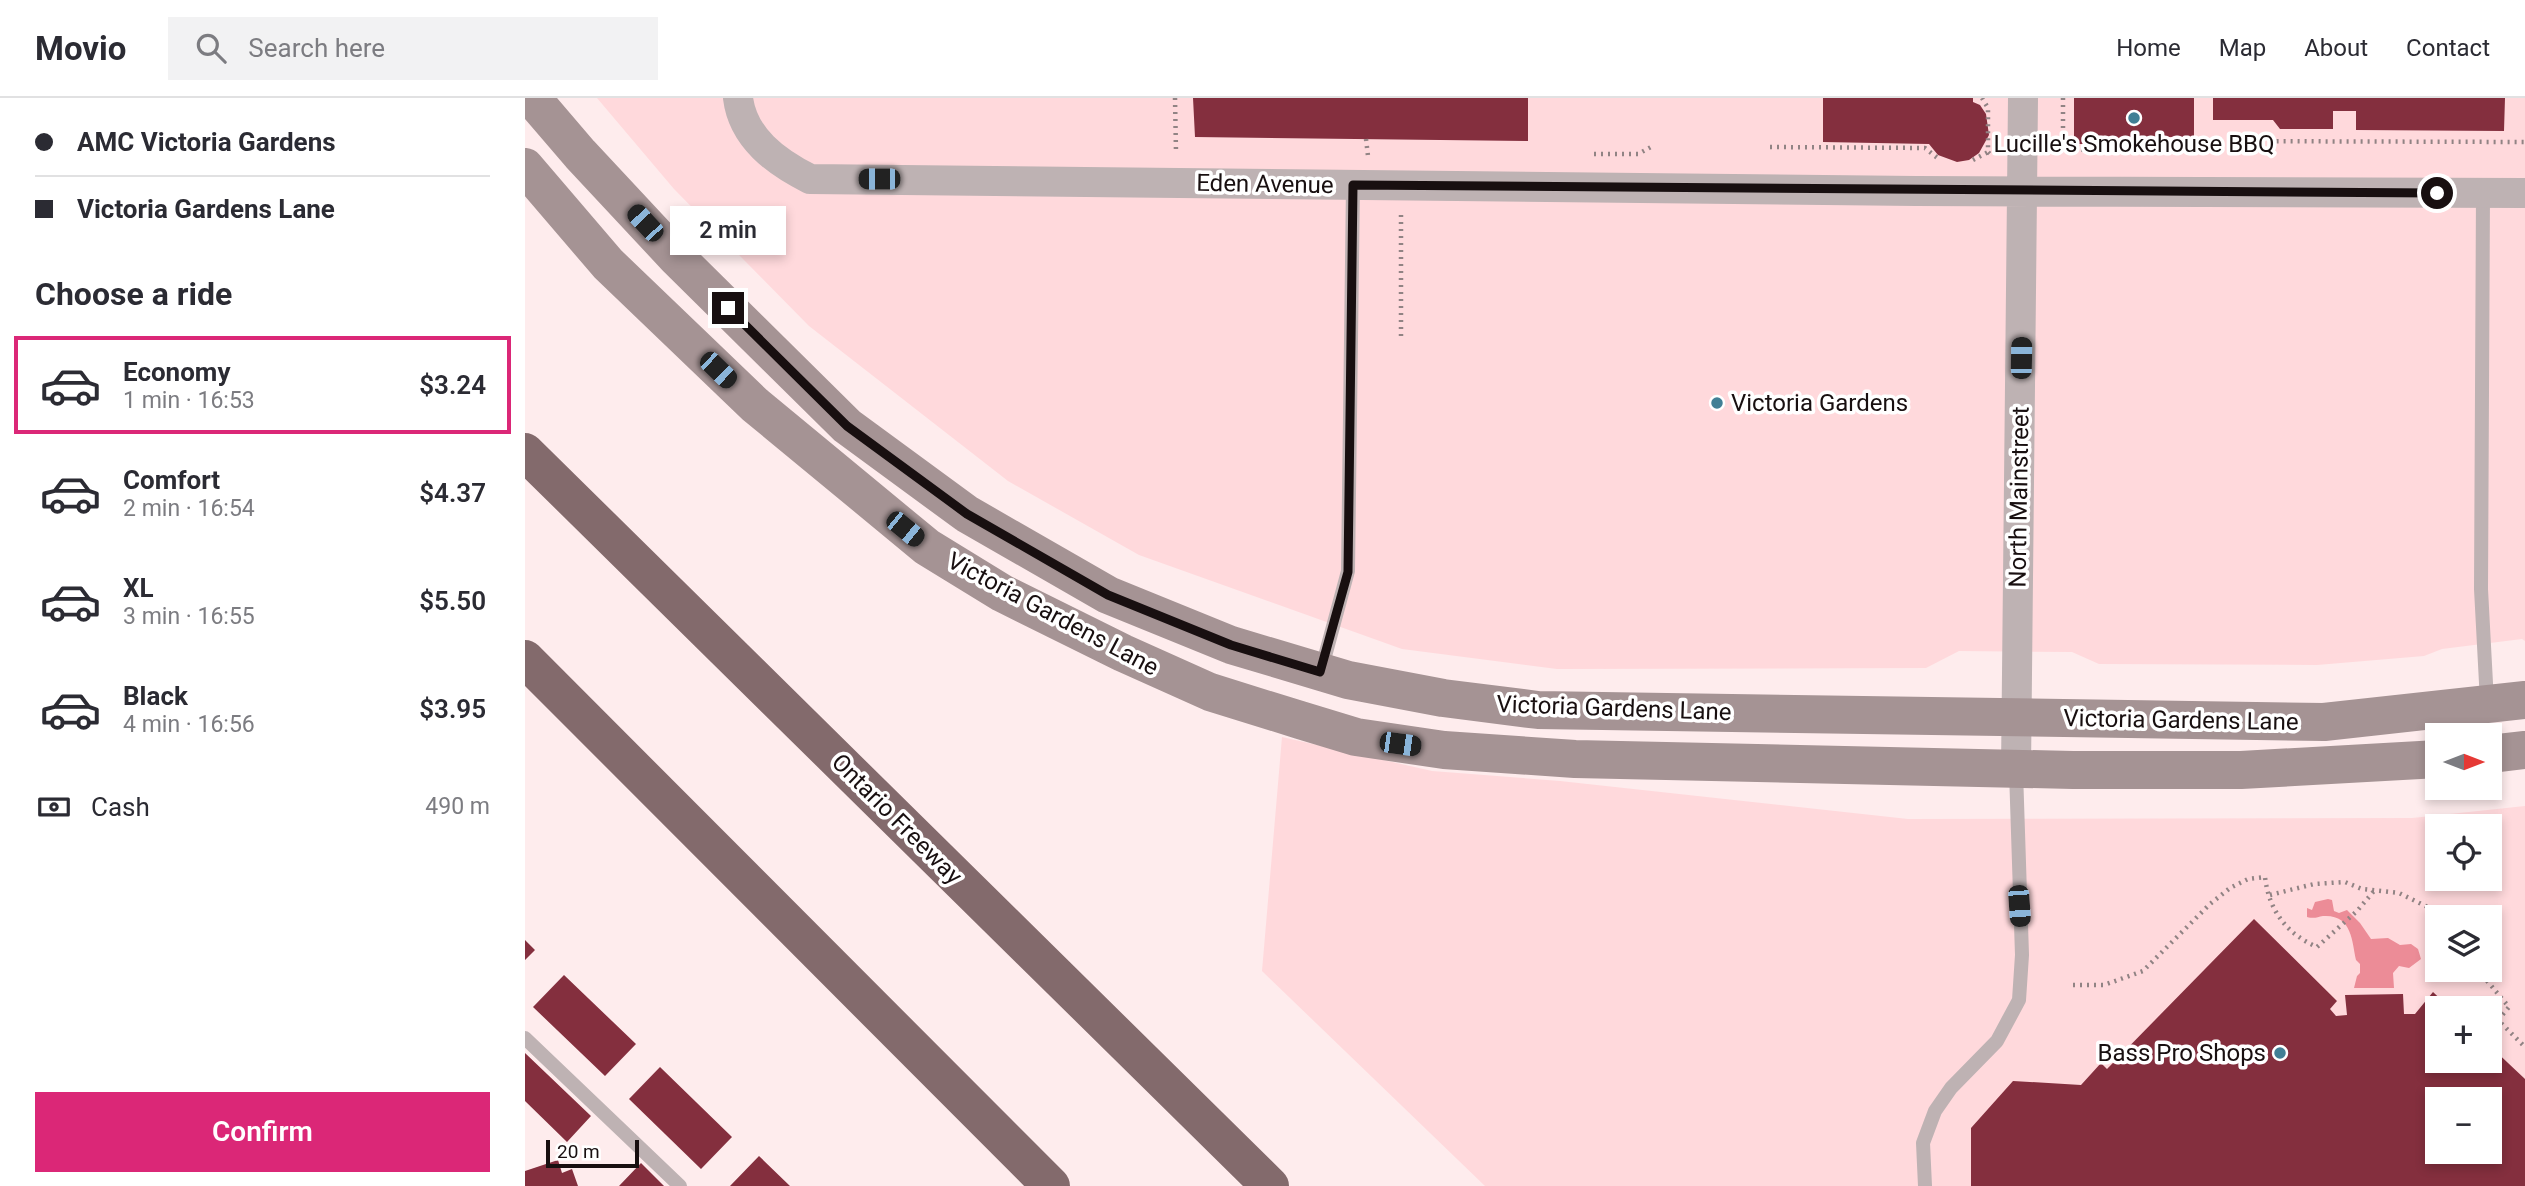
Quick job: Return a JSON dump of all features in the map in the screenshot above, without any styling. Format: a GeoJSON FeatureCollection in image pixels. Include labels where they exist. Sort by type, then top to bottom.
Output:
{"type":"FeatureCollection","features":[{"type":"Feature","properties":{"kind":"highway"},"geometry":{"type":"LineString","coordinates":[[525,440],[561,488]]}},
{"type":"Feature","properties":{"kind":"highway","name":"Ontario Freeway"},"geometry":{"type":"LineString","coordinates":[[525,452],[1270,1186]]}},
{"type":"Feature","properties":{"kind":"highway"},"geometry":{"type":"LineString","coordinates":[[525,659],[1051,1186]]}},
{"type":"Feature","properties":{"kind":"main road","name":"Victoria Gardens Lane"},"geometry":{"type":"LineString","coordinates":[[532,98],[677,258],[847,426],[967,514],[1108,595],[1231,645],[1320,672],[1443,698],[1538,710],[2324,722],[2525,700]]}},
{"type":"Feature","properties":{"kind":"main road","name":"Victoria Gardens Lane"},"geometry":{"type":"LineString","coordinates":[[525,166],[608,264],[755,405],[927,547],[1002,593],[1123,653],[1210,692],[1356,737],[1444,750],[1576,759],[2016,769],[2241,770],[2425,760]]}},
{"type":"Feature","properties":{"kind":"main road"},"geometry":{"type":"LineString","coordinates":[[1044,614],[1139,639],[1225,674],[1297,692],[1310,688],[1320,672]]}},
{"type":"Feature","properties":{"kind":"main road"},"geometry":{"type":"LineString","coordinates":[[2503,753],[2525,750]]}},
{"type":"Feature","properties":{"kind":"street","name":"Eden Avenue"},"geometry":{"type":"LineString","coordinates":[[738,98],[751,135],[786,168],[810,179],[2022,191],[2525,193]]}},
{"type":"Feature","properties":{"kind":"street","name":"North Mainstreet"},"geometry":{"type":"LineString","coordinates":[[2016,769],[2023,98]]}},
{"type":"Feature","properties":{"kind":"lane"},"geometry":{"type":"LineString","coordinates":[[1320,672],[1348,572],[1353,185]]}},
{"type":"Feature","properties":{"kind":"lane"},"geometry":{"type":"LineString","coordinates":[[2483,193],[2480,589],[2487,704]]}},
{"type":"Feature","properties":{"kind":"lane"},"geometry":{"type":"LineString","coordinates":[[1925,1186],[1923,1143],[1935,1111],[1951,1088],[1997,1041],[2019,1000],[2022,955],[2016,769]]}},
{"type":"Feature","properties":{"kind":"lane"},"geometry":{"type":"LineString","coordinates":[[525,1038],[680,1186]]}},
{"type":"Feature","properties":{"kind":"path"},"geometry":{"type":"LineString","coordinates":[[1175,98],[1174,152],[1188,152]]}},
{"type":"Feature","properties":{"kind":"path"},"geometry":{"type":"LineString","coordinates":[[1983,98],[1988,108],[1988,152]]}},
{"type":"Feature","properties":{"kind":"path"},"geometry":{"type":"LineString","coordinates":[[2063,98],[2063,150]]}},
{"type":"Feature","properties":{"kind":"path"},"geometry":{"type":"LineString","coordinates":[[1366,139],[1366,153],[1401,214],[1401,340]]}},
{"type":"Feature","properties":{"kind":"path"},"geometry":{"type":"LineString","coordinates":[[2052,156],[2063,150],[2134,148],[2201,141],[2525,142]]}},
{"type":"Feature","properties":{"kind":"path"},"geometry":{"type":"LineString","coordinates":[[1770,147],[1925,148],[1938,159],[1950,160]]}},
{"type":"Feature","properties":{"kind":"path"},"geometry":{"type":"LineString","coordinates":[[1584,154],[1638,154],[1651,148]]}},
{"type":"Feature","properties":{"kind":"path"},"geometry":{"type":"LineString","coordinates":[[1988,152],[1994,156]]}},
{"type":"Feature","properties":{"kind":"path"},"geometry":{"type":"LineString","coordinates":[[1962,160],[1974,160],[1988,152]]}},
{"type":"Feature","properties":{"kind":"path"},"geometry":{"type":"LineString","coordinates":[[1366,153],[1379,153]]}},
{"type":"Feature","properties":{"kind":"path"},"geometry":{"type":"LineString","coordinates":[[2073,985],[2104,985],[2143,971],[2210,904],[2230,888],[2248,879],[2265,877],[2276,913],[2288,931],[2317,947],[2357,911],[2374,891]]}},
{"type":"Feature","properties":{"kind":"path"},"geometry":{"type":"LineString","coordinates":[[2270,895],[2345,882],[2374,891],[2399,892],[2425,905]]}},
{"type":"Feature","properties":{"kind":"path"},"geometry":{"type":"LineString","coordinates":[[2488,982],[2509,1007],[2498,1020],[2525,1047]]}},
{"type":"Feature","properties":{"kind":"shaded area","name":"Victoria Gardens"},"geometry":{"type":"Polygon","coordinates":[[[597,98],[2525,98],[2525,641],[2522,639],[2442,649],[2424,656],[2317,665],[2099,664],[2072,652],[1959,651],[1926,668],[1557,669],[1402,649],[1139,555],[1008,481],[809,326],[674,189],[597,98]]]}},
{"type":"Feature","properties":{"kind":"shaded area"},"geometry":{"type":"Polygon","coordinates":[[[1282,737],[1432,771],[1560,781],[1908,819],[2425,817],[2425,891],[2502,891],[2502,814],[2450,814],[2525,806],[2525,1186],[1485,1186],[1262,971],[1282,737]]]}},
{"type":"Feature","properties":{"kind":"shaded area"},"geometry":{"type":"Polygon","coordinates":[[[2332,900],[2334,911],[2339,913],[2347,910],[2371,939],[2388,938],[2400,945],[2411,944],[2418,949],[2421,959],[2409,968],[2399,966],[2393,973],[2394,988],[2354,988],[2360,973],[2360,964],[2356,960],[2349,930],[2340,919],[2307,917],[2307,908],[2312,910],[2315,902],[2332,900]]]}},
{"type":"Feature","properties":{"kind":"building"},"geometry":{"type":"Polygon","coordinates":[[[1193,98],[1528,98],[1528,141],[1195,137],[1193,98]]]}},
{"type":"Feature","properties":{"kind":"building"},"geometry":{"type":"Polygon","coordinates":[[[1823,98],[1973,98],[1973,102],[1980,105],[1986,114],[1989,135],[1979,153],[1969,160],[1957,162],[1938,155],[1929,144],[1823,142],[1823,98]]]}},
{"type":"Feature","properties":{"kind":"building","name":"Lucille's Smokehouse BBQ"},"geometry":{"type":"Polygon","coordinates":[[[2074,98],[2194,98],[2194,137],[2133,137],[2133,144],[2074,144],[2074,98]]]}},
{"type":"Feature","properties":{"kind":"building"},"geometry":{"type":"Polygon","coordinates":[[[2213,98],[2505,98],[2504,131],[2356,130],[2356,111],[2333,111],[2333,129],[2280,129],[2273,120],[2213,120],[2213,98]]]}},
{"type":"Feature","properties":{"kind":"building","name":"Bass Pro Shops"},"geometry":{"type":"Polygon","coordinates":[[[2254,919],[2337,1001],[2330,1009],[2336,1016],[2347,1015],[2345,995],[2403,994],[2404,1014],[2415,1014],[2425,1002],[2425,1073],[2502,1073],[2502,1057],[2525,1079],[2525,1186],[1971,1186],[1971,1128],[2013,1081],[2081,1085],[2101,1063],[2107,1069],[2254,919]]]}},
{"type":"Feature","properties":{"kind":"building"},"geometry":{"type":"Polygon","coordinates":[[[525,940],[535,950],[525,960],[525,940]]]}},
{"type":"Feature","properties":{"kind":"building"},"geometry":{"type":"Polygon","coordinates":[[[564,975],[636,1044],[605,1076],[533,1007],[564,975]]]}},
{"type":"Feature","properties":{"kind":"building"},"geometry":{"type":"Polygon","coordinates":[[[525,1053],[591,1116],[567,1142],[525,1101],[525,1053]]]}},
{"type":"Feature","properties":{"kind":"building"},"geometry":{"type":"Polygon","coordinates":[[[660,1067],[732,1137],[701,1169],[629,1099],[660,1067]]]}},
{"type":"Feature","properties":{"kind":"building"},"geometry":{"type":"Polygon","coordinates":[[[759,1156],[790,1186],[730,1186],[759,1156]]]}},
{"type":"Feature","properties":{"kind":"building"},"geometry":{"type":"Polygon","coordinates":[[[558,1160],[562,1173],[572,1169],[578,1186],[525,1186],[525,1171],[558,1160]]]}},
{"type":"Feature","properties":{"kind":"building"},"geometry":{"type":"Polygon","coordinates":[[[641,1163],[664,1186],[619,1186],[641,1163]]]}},
{"type":"Feature","properties":{"kind":"place","name":"Lucille's Smokehouse BBQ"},"geometry":{"type":"Point","coordinates":[2134,118]}},
{"type":"Feature","properties":{"kind":"place","name":"Victoria Gardens"},"geometry":{"type":"Point","coordinates":[1717,403]}},
{"type":"Feature","properties":{"kind":"place","name":"Bass Pro Shops"},"geometry":{"type":"Point","coordinates":[2280,1053]}},
{"type":"Feature","properties":{"kind":"route"},"geometry":{"type":"LineString","coordinates":[[728,308],[847,426],[967,514],[1108,595],[1231,645],[1320,672],[1348,572],[1353,185],[2437,193]]}}]}
